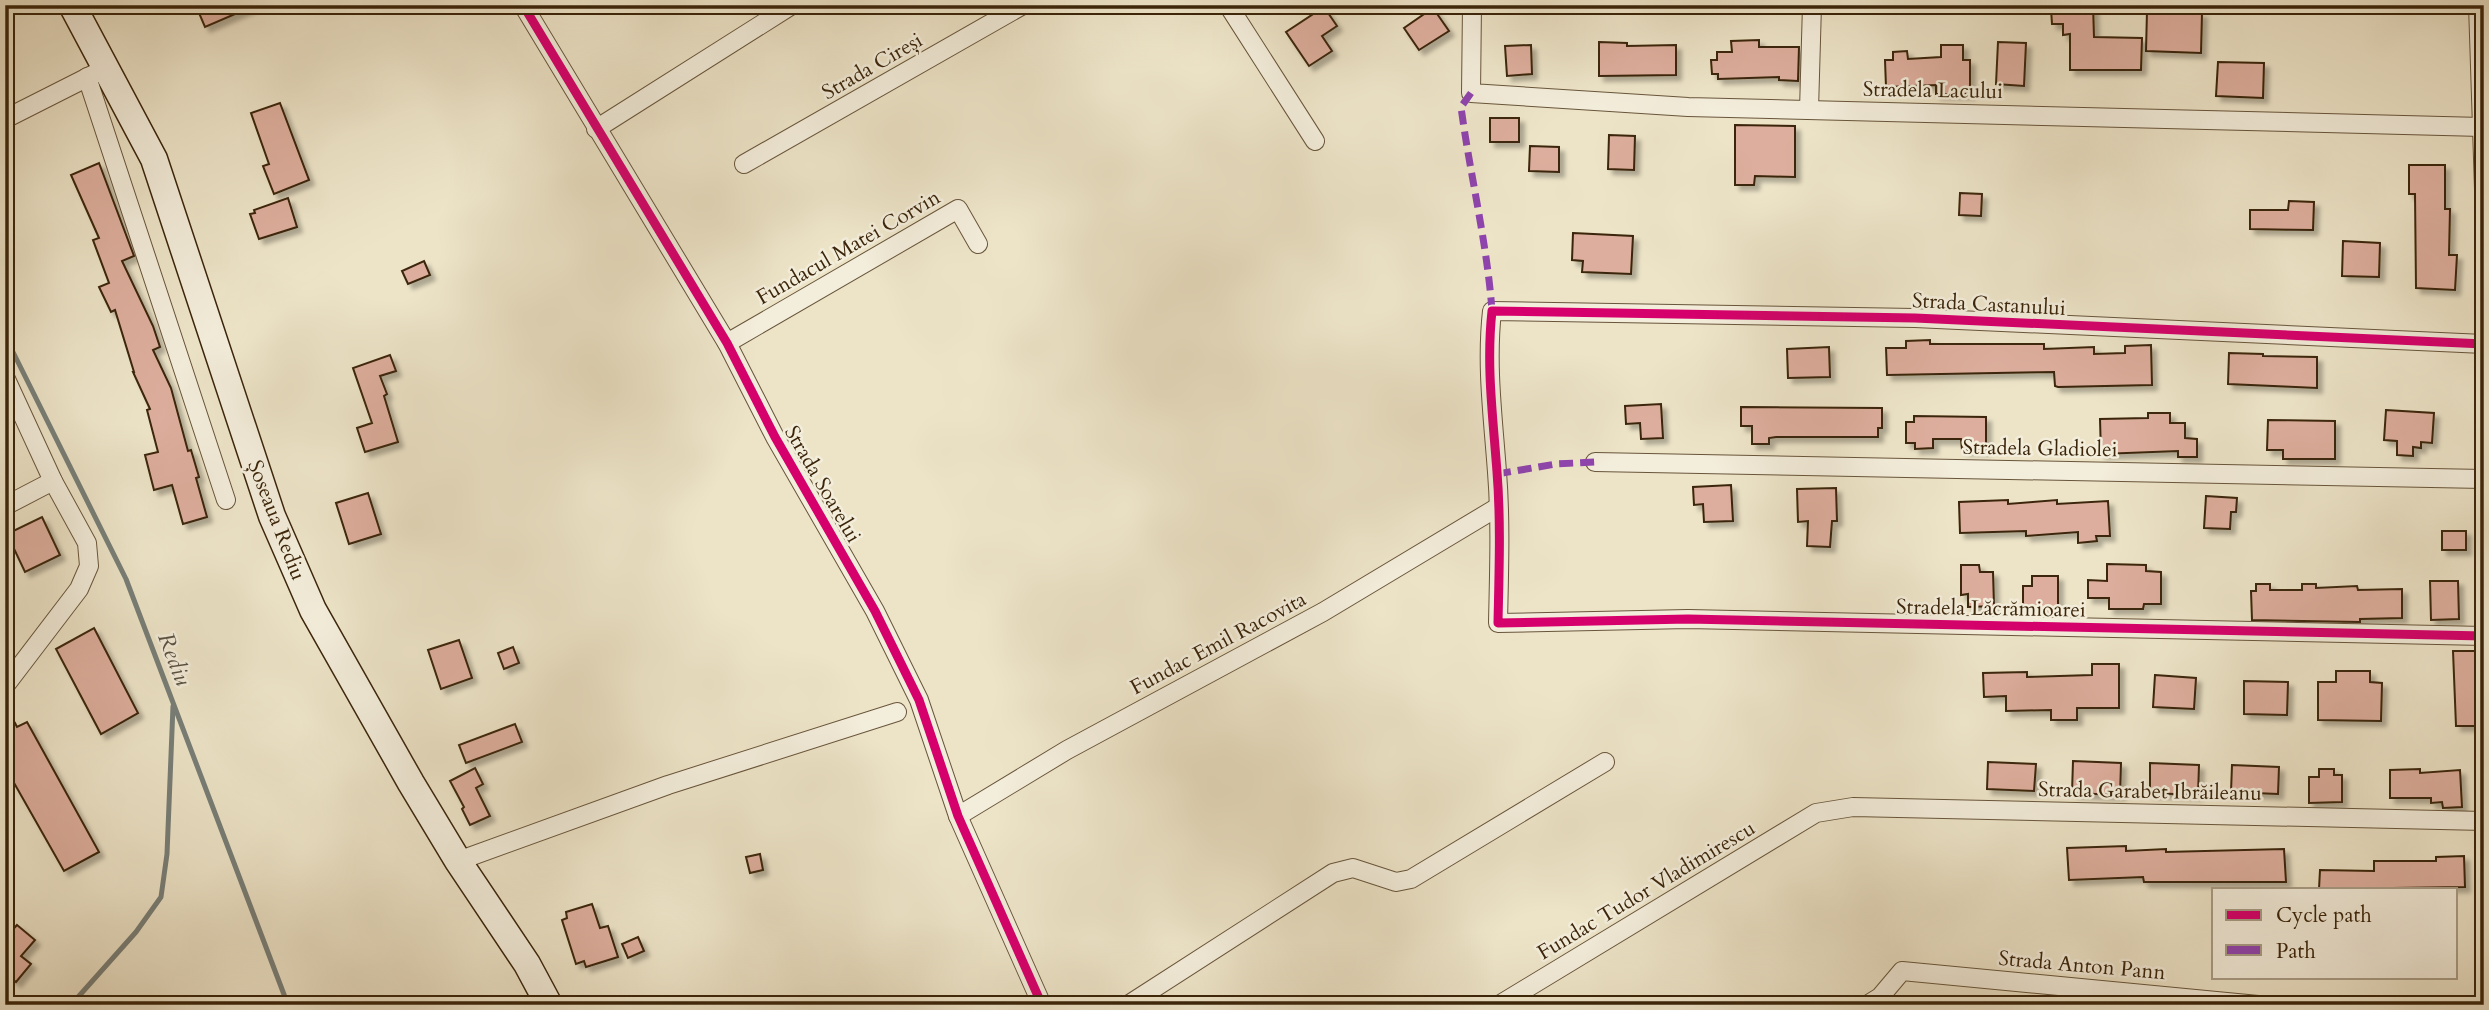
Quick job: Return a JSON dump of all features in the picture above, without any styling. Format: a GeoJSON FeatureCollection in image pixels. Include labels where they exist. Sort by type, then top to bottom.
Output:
{"type":"FeatureCollection","features":[{"type":"Feature","properties":{"kind":"main road","name":"Șoseaua Rediu"},"geometry":{"type":"LineString","coordinates":[[72,5],[96,73],[154,159],[250,452],[285,550],[313,610],[411,783],[527,964],[548,1005]]}},
{"type":"Feature","properties":{"kind":"street","name":"Strada Soarelui"},"geometry":{"type":"LineString","coordinates":[[523,5],[727,343],[775,437],[875,611],[919,700],[958,816],[1042,1005]]}},
{"type":"Feature","properties":{"kind":"street"},"geometry":{"type":"LineString","coordinates":[[596,129],[792,5]]}},
{"type":"Feature","properties":{"kind":"street","name":"Strada Cireși"},"geometry":{"type":"LineString","coordinates":[[744,164],[1023,5]]}},
{"type":"Feature","properties":{"kind":"street"},"geometry":{"type":"LineString","coordinates":[[1228,5],[1315,141]]}},
{"type":"Feature","properties":{"kind":"street","name":"Stradela Lacului"},"geometry":{"type":"LineString","coordinates":[[1472,5],[1471,93],[1688,107],[2482,127]]}},
{"type":"Feature","properties":{"kind":"street"},"geometry":{"type":"LineString","coordinates":[[1809,110],[1812,5]]}},
{"type":"Feature","properties":{"kind":"street"},"geometry":{"type":"LineString","coordinates":[[2478,5],[2484,190]]}},
{"type":"Feature","properties":{"kind":"street"},"geometry":{"type":"LineString","coordinates":[[5,119],[96,73],[226,500]]}},
{"type":"Feature","properties":{"kind":"street","name":"Fundacul Matei Corvin"},"geometry":{"type":"LineString","coordinates":[[727,343],[958,209],[978,244]]}},
{"type":"Feature","properties":{"kind":"street","name":"Strada Castanului"},"geometry":{"type":"LineString","coordinates":[[1498,507],[1489,395],[1488,344],[1492,311],[1915,318],[2484,344]]}},
{"type":"Feature","properties":{"kind":"street"},"geometry":{"type":"LineString","coordinates":[[5,377],[53,481],[88,543],[89,566],[79,589],[5,686]]}},
{"type":"Feature","properties":{"kind":"street","name":"Stradela Gladiolei"},"geometry":{"type":"LineString","coordinates":[[1595,462],[2484,479]]}},
{"type":"Feature","properties":{"kind":"street"},"geometry":{"type":"LineString","coordinates":[[5,506],[53,481]]}},
{"type":"Feature","properties":{"kind":"street","name":"Stradela Lăcrămioarei"},"geometry":{"type":"LineString","coordinates":[[1498,507],[1498,623],[1702,619],[2484,635]]}},
{"type":"Feature","properties":{"kind":"street","name":"Fundac Emil Racovita"},"geometry":{"type":"LineString","coordinates":[[958,816],[1068,750],[1323,612],[1498,507]]}},
{"type":"Feature","properties":{"kind":"street"},"geometry":{"type":"LineString","coordinates":[[458,860],[668,785],[897,712]]}},
{"type":"Feature","properties":{"kind":"street"},"geometry":{"type":"LineString","coordinates":[[1128,1005],[1333,873],[1353,868],[1396,882],[1411,878],[1605,762]]}},
{"type":"Feature","properties":{"kind":"street","name":"Strada Garabet Ibrăileanu"},"geometry":{"type":"LineString","coordinates":[[1816,813],[1853,807],[2484,821]]}},
{"type":"Feature","properties":{"kind":"street","name":"Fundac Tudor Vladimirescu"},"geometry":{"type":"LineString","coordinates":[[1499,1005],[1816,813]]}},
{"type":"Feature","properties":{"kind":"street","name":"Strada Anton Pann"},"geometry":{"type":"LineString","coordinates":[[1867,1005],[1880,997],[1902,971],[2259,1005]]}},
{"type":"Feature","properties":{"kind":"building"},"geometry":{"type":"Polygon","coordinates":[[[206,5],[256,5],[205,27],[199,13],[207,9],[206,5]]]}},
{"type":"Feature","properties":{"kind":"building"},"geometry":{"type":"Polygon","coordinates":[[[2062,5],[2093,5],[2094,37],[2142,38],[2141,70],[2070,70],[2070,34],[2063,35],[2063,24],[2052,24],[2051,9],[2063,9],[2062,5]]]}},
{"type":"Feature","properties":{"kind":"building"},"geometry":{"type":"Polygon","coordinates":[[[1324,7],[1337,26],[1322,36],[1332,51],[1309,66],[1286,32],[1324,7]]]}},
{"type":"Feature","properties":{"kind":"building"},"geometry":{"type":"Polygon","coordinates":[[[1433,8],[1449,31],[1419,50],[1404,28],[1433,8]]]}},
{"type":"Feature","properties":{"kind":"building"},"geometry":{"type":"Polygon","coordinates":[[[2147,11],[2202,13],[2201,53],[2146,51],[2147,11]]]}},
{"type":"Feature","properties":{"kind":"building"},"geometry":{"type":"Polygon","coordinates":[[[1759,40],[1759,47],[1799,47],[1798,81],[1779,80],[1779,77],[1718,79],[1718,74],[1712,74],[1711,60],[1717,60],[1717,52],[1732,52],[1731,41],[1759,40]]]}},
{"type":"Feature","properties":{"kind":"building"},"geometry":{"type":"Polygon","coordinates":[[[1599,42],[1627,43],[1627,46],[1676,45],[1676,75],[1599,76],[1599,42]]]}},
{"type":"Feature","properties":{"kind":"building"},"geometry":{"type":"Polygon","coordinates":[[[1998,42],[2026,43],[2024,86],[1996,84],[1998,42]]]}},
{"type":"Feature","properties":{"kind":"building"},"geometry":{"type":"Polygon","coordinates":[[[1531,45],[1532,74],[1507,76],[1505,46],[1531,45]]]}},
{"type":"Feature","properties":{"kind":"building"},"geometry":{"type":"Polygon","coordinates":[[[1941,45],[1963,45],[1963,60],[1970,60],[1970,94],[1936,94],[1936,85],[1886,87],[1885,60],[1893,60],[1893,52],[1907,51],[1908,59],[1941,57],[1941,45]]]}},
{"type":"Feature","properties":{"kind":"building"},"geometry":{"type":"Polygon","coordinates":[[[2218,62],[2264,63],[2263,98],[2216,96],[2218,62]]]}},
{"type":"Feature","properties":{"kind":"building"},"geometry":{"type":"Polygon","coordinates":[[[280,103],[309,180],[274,194],[263,166],[269,164],[251,113],[280,103]]]}},
{"type":"Feature","properties":{"kind":"building"},"geometry":{"type":"Polygon","coordinates":[[[1490,118],[1519,118],[1519,142],[1490,142],[1490,118]]]}},
{"type":"Feature","properties":{"kind":"building"},"geometry":{"type":"Polygon","coordinates":[[[1735,125],[1795,126],[1795,177],[1755,176],[1754,185],[1735,185],[1735,125]]]}},
{"type":"Feature","properties":{"kind":"building"},"geometry":{"type":"Polygon","coordinates":[[[1609,135],[1635,136],[1634,170],[1608,169],[1609,135]]]}},
{"type":"Feature","properties":{"kind":"building"},"geometry":{"type":"Polygon","coordinates":[[[1530,146],[1559,147],[1559,172],[1529,171],[1530,146]]]}},
{"type":"Feature","properties":{"kind":"building"},"geometry":{"type":"Polygon","coordinates":[[[99,163],[134,256],[122,261],[153,326],[160,347],[153,350],[171,388],[188,451],[191,450],[199,477],[196,478],[207,517],[183,524],[172,485],[154,490],[145,455],[158,452],[147,410],[150,409],[133,372],[115,310],[111,312],[99,287],[109,283],[93,240],[99,238],[71,175],[99,163]]]}},
{"type":"Feature","properties":{"kind":"building"},"geometry":{"type":"Polygon","coordinates":[[[2409,165],[2445,165],[2445,209],[2450,209],[2449,255],[2457,255],[2455,290],[2416,288],[2415,194],[2409,194],[2409,165]]]}},
{"type":"Feature","properties":{"kind":"building"},"geometry":{"type":"Polygon","coordinates":[[[1960,193],[1982,194],[1981,216],[1959,215],[1960,193]]]}},
{"type":"Feature","properties":{"kind":"building"},"geometry":{"type":"Polygon","coordinates":[[[288,198],[297,227],[259,239],[250,214],[255,213],[254,210],[288,198]]]}},
{"type":"Feature","properties":{"kind":"building"},"geometry":{"type":"Polygon","coordinates":[[[2289,201],[2314,202],[2313,230],[2250,229],[2250,210],[2288,210],[2289,201]]]}},
{"type":"Feature","properties":{"kind":"building"},"geometry":{"type":"Polygon","coordinates":[[[1573,233],[1633,236],[1631,274],[1582,272],[1583,261],[1572,260],[1573,233]]]}},
{"type":"Feature","properties":{"kind":"building"},"geometry":{"type":"Polygon","coordinates":[[[2343,241],[2380,243],[2379,277],[2342,276],[2343,241]]]}},
{"type":"Feature","properties":{"kind":"building"},"geometry":{"type":"Polygon","coordinates":[[[424,261],[430,275],[408,284],[402,271],[424,261]]]}},
{"type":"Feature","properties":{"kind":"building"},"geometry":{"type":"Polygon","coordinates":[[[1930,340],[1930,344],[2044,344],[2044,349],[2094,347],[2094,354],[2125,353],[2125,346],[2151,345],[2152,385],[2058,387],[2055,386],[2054,372],[1887,375],[1886,348],[1906,348],[1906,341],[1930,340]]]}},
{"type":"Feature","properties":{"kind":"building"},"geometry":{"type":"Polygon","coordinates":[[[1829,347],[1830,377],[1788,378],[1787,349],[1829,347]]]}},
{"type":"Feature","properties":{"kind":"building"},"geometry":{"type":"Polygon","coordinates":[[[2229,353],[2317,357],[2317,388],[2228,384],[2229,353]]]}},
{"type":"Feature","properties":{"kind":"building"},"geometry":{"type":"Polygon","coordinates":[[[390,355],[396,371],[380,376],[398,442],[365,452],[357,428],[372,423],[353,368],[390,355]]]}},
{"type":"Feature","properties":{"kind":"building"},"geometry":{"type":"Polygon","coordinates":[[[1661,404],[1663,438],[1641,439],[1640,423],[1626,424],[1625,406],[1661,404]]]}},
{"type":"Feature","properties":{"kind":"building"},"geometry":{"type":"Polygon","coordinates":[[[1741,407],[1882,408],[1882,428],[1878,428],[1878,437],[1776,437],[1769,438],[1769,444],[1752,444],[1752,426],[1741,426],[1741,407]]]}},
{"type":"Feature","properties":{"kind":"building"},"geometry":{"type":"Polygon","coordinates":[[[2386,410],[2434,413],[2432,443],[2421,442],[2421,448],[2413,447],[2413,456],[2397,455],[2397,441],[2384,440],[2386,410]]]}},
{"type":"Feature","properties":{"kind":"building"},"geometry":{"type":"Polygon","coordinates":[[[2148,413],[2170,413],[2170,423],[2185,423],[2185,438],[2197,439],[2197,457],[2178,457],[2178,451],[2101,454],[2100,419],[2148,418],[2148,413]]]}},
{"type":"Feature","properties":{"kind":"building"},"geometry":{"type":"Polygon","coordinates":[[[1914,416],[1986,417],[1986,450],[1962,450],[1961,439],[1933,439],[1933,448],[1915,449],[1915,443],[1906,443],[1906,422],[1914,422],[1914,416]]]}},
{"type":"Feature","properties":{"kind":"building"},"geometry":{"type":"Polygon","coordinates":[[[2268,420],[2335,421],[2335,459],[2283,459],[2283,450],[2267,450],[2268,420]]]}},
{"type":"Feature","properties":{"kind":"building"},"geometry":{"type":"Polygon","coordinates":[[[1731,485],[1733,521],[1704,522],[1703,504],[1694,505],[1693,487],[1731,485]]]}},
{"type":"Feature","properties":{"kind":"building"},"geometry":{"type":"Polygon","coordinates":[[[1836,488],[1837,521],[1832,521],[1830,547],[1807,546],[1808,521],[1798,522],[1797,489],[1836,488]]]}},
{"type":"Feature","properties":{"kind":"building"},"geometry":{"type":"Polygon","coordinates":[[[368,493],[381,534],[349,544],[336,503],[368,493]]]}},
{"type":"Feature","properties":{"kind":"building"},"geometry":{"type":"Polygon","coordinates":[[[2206,496],[2237,498],[2236,512],[2231,512],[2230,529],[2204,528],[2206,496]]]}},
{"type":"Feature","properties":{"kind":"building"},"geometry":{"type":"Polygon","coordinates":[[[2008,500],[2008,504],[2057,500],[2057,504],[2108,501],[2110,536],[2096,536],[2097,541],[2078,543],[2078,532],[2026,536],[2026,531],[1960,533],[1959,502],[2008,500]]]}},
{"type":"Feature","properties":{"kind":"building"},"geometry":{"type":"Polygon","coordinates":[[[42,517],[60,555],[25,572],[7,534],[42,517]]]}},
{"type":"Feature","properties":{"kind":"building"},"geometry":{"type":"Polygon","coordinates":[[[2442,531],[2466,531],[2466,550],[2442,550],[2442,531]]]}},
{"type":"Feature","properties":{"kind":"building"},"geometry":{"type":"Polygon","coordinates":[[[2107,564],[2146,565],[2146,571],[2161,572],[2161,604],[2144,604],[2143,609],[2109,609],[2109,598],[2088,598],[2088,580],[2107,581],[2107,564]]]}},
{"type":"Feature","properties":{"kind":"building"},"geometry":{"type":"Polygon","coordinates":[[[1961,565],[1979,565],[1980,572],[1993,572],[1994,606],[1968,607],[1968,594],[1961,595],[1961,565]]]}},
{"type":"Feature","properties":{"kind":"building"},"geometry":{"type":"Polygon","coordinates":[[[2032,576],[2058,576],[2058,608],[2050,608],[2050,615],[2023,615],[2023,586],[2032,586],[2032,576]]]}},
{"type":"Feature","properties":{"kind":"building"},"geometry":{"type":"Polygon","coordinates":[[[2430,581],[2458,581],[2459,619],[2431,620],[2430,581]]]}},
{"type":"Feature","properties":{"kind":"building"},"geometry":{"type":"Polygon","coordinates":[[[2256,584],[2270,584],[2270,590],[2302,590],[2302,584],[2316,584],[2316,588],[2357,586],[2358,590],[2402,589],[2402,618],[2360,619],[2360,622],[2252,620],[2251,591],[2256,591],[2256,584]]]}},
{"type":"Feature","properties":{"kind":"building"},"geometry":{"type":"Polygon","coordinates":[[[94,628],[138,713],[101,734],[56,649],[94,628]]]}},
{"type":"Feature","properties":{"kind":"building"},"geometry":{"type":"Polygon","coordinates":[[[459,640],[472,678],[441,689],[428,650],[459,640]]]}},
{"type":"Feature","properties":{"kind":"building"},"geometry":{"type":"Polygon","coordinates":[[[513,647],[519,663],[504,669],[498,653],[513,647]]]}},
{"type":"Feature","properties":{"kind":"building"},"geometry":{"type":"Polygon","coordinates":[[[2453,651],[2484,651],[2483,726],[2456,726],[2453,651]]]}},
{"type":"Feature","properties":{"kind":"building"},"geometry":{"type":"Polygon","coordinates":[[[2092,664],[2119,664],[2119,708],[2077,708],[2077,720],[2051,720],[2051,710],[2006,711],[2006,696],[1984,697],[1983,673],[2027,672],[2027,677],[2092,675],[2092,664]]]}},
{"type":"Feature","properties":{"kind":"building"},"geometry":{"type":"Polygon","coordinates":[[[2336,671],[2370,671],[2370,682],[2382,683],[2381,721],[2318,720],[2318,682],[2336,682],[2336,671]]]}},
{"type":"Feature","properties":{"kind":"building"},"geometry":{"type":"Polygon","coordinates":[[[2155,675],[2196,678],[2194,709],[2153,707],[2155,675]]]}},
{"type":"Feature","properties":{"kind":"building"},"geometry":{"type":"Polygon","coordinates":[[[2244,681],[2288,682],[2287,715],[2244,714],[2244,681]]]}},
{"type":"Feature","properties":{"kind":"building"},"geometry":{"type":"Polygon","coordinates":[[[27,722],[99,852],[64,871],[5,767],[5,729],[15,723],[17,727],[27,722]]]}},
{"type":"Feature","properties":{"kind":"building"},"geometry":{"type":"Polygon","coordinates":[[[515,724],[522,742],[466,763],[459,745],[515,724]]]}},
{"type":"Feature","properties":{"kind":"building"},"geometry":{"type":"Polygon","coordinates":[[[2073,761],[2121,763],[2120,795],[2072,793],[2073,761]]]}},
{"type":"Feature","properties":{"kind":"building"},"geometry":{"type":"Polygon","coordinates":[[[1988,762],[2036,764],[2034,791],[1987,789],[1988,762]]]}},
{"type":"Feature","properties":{"kind":"building"},"geometry":{"type":"Polygon","coordinates":[[[2150,763],[2199,765],[2198,795],[2150,793],[2150,763]]]}},
{"type":"Feature","properties":{"kind":"building"},"geometry":{"type":"Polygon","coordinates":[[[2232,765],[2279,767],[2278,794],[2231,792],[2232,765]]]}},
{"type":"Feature","properties":{"kind":"building"},"geometry":{"type":"Polygon","coordinates":[[[475,768],[483,784],[476,788],[490,816],[470,825],[450,781],[475,768]]]}},
{"type":"Feature","properties":{"kind":"building"},"geometry":{"type":"Polygon","coordinates":[[[2319,769],[2334,769],[2334,775],[2342,775],[2342,802],[2309,803],[2309,777],[2319,777],[2319,769]]]}},
{"type":"Feature","properties":{"kind":"building"},"geometry":{"type":"Polygon","coordinates":[[[2420,769],[2420,773],[2460,770],[2462,807],[2443,808],[2442,802],[2431,803],[2431,798],[2390,798],[2390,770],[2420,769]]]}},
{"type":"Feature","properties":{"kind":"building"},"geometry":{"type":"Polygon","coordinates":[[[2126,846],[2126,851],[2166,849],[2166,852],[2284,849],[2286,882],[2144,882],[2143,877],[2069,880],[2067,848],[2126,846]]]}},
{"type":"Feature","properties":{"kind":"building"},"geometry":{"type":"Polygon","coordinates":[[[760,854],[763,870],[750,873],[746,857],[760,854]]]}},
{"type":"Feature","properties":{"kind":"building"},"geometry":{"type":"Polygon","coordinates":[[[2464,856],[2465,887],[2319,888],[2320,870],[2374,871],[2374,861],[2436,861],[2436,857],[2464,856]]]}},
{"type":"Feature","properties":{"kind":"building"},"geometry":{"type":"Polygon","coordinates":[[[592,904],[600,928],[608,926],[618,957],[586,967],[584,961],[576,964],[562,920],[567,918],[566,912],[592,904]]]}},
{"type":"Feature","properties":{"kind":"building"},"geometry":{"type":"Polygon","coordinates":[[[17,925],[35,940],[21,956],[31,964],[16,982],[5,975],[5,938],[17,925]]]}},
{"type":"Feature","properties":{"kind":"building"},"geometry":{"type":"Polygon","coordinates":[[[638,937],[644,951],[628,958],[622,944],[638,937]]]}},
{"type":"Feature","properties":{"kind":"waterway","name":"Rediu"},"geometry":{"type":"LineString","coordinates":[[5,336],[126,579],[288,1005]]}},
{"type":"Feature","properties":{"kind":"waterway"},"geometry":{"type":"LineString","coordinates":[[71,1005],[136,932],[161,897],[167,854],[173,706]]}},
{"type":"Feature","properties":{"kind":"marked path"},"geometry":{"type":"LineString","coordinates":[[1471,93],[1461,107],[1492,311]]}},
{"type":"Feature","properties":{"kind":"marked path"},"geometry":{"type":"LineString","coordinates":[[1497,474],[1556,464],[1595,462]]}},
{"type":"Feature","properties":{"kind":"cycle path"},"geometry":{"type":"LineString","coordinates":[[523,5],[727,343],[775,437],[875,611],[919,700],[958,816],[1042,1005]]}},
{"type":"Feature","properties":{"kind":"cycle path"},"geometry":{"type":"LineString","coordinates":[[2484,344],[1915,318],[1492,311],[1490,351],[1499,510],[1498,623],[1688,619],[2484,636]]}}]}
